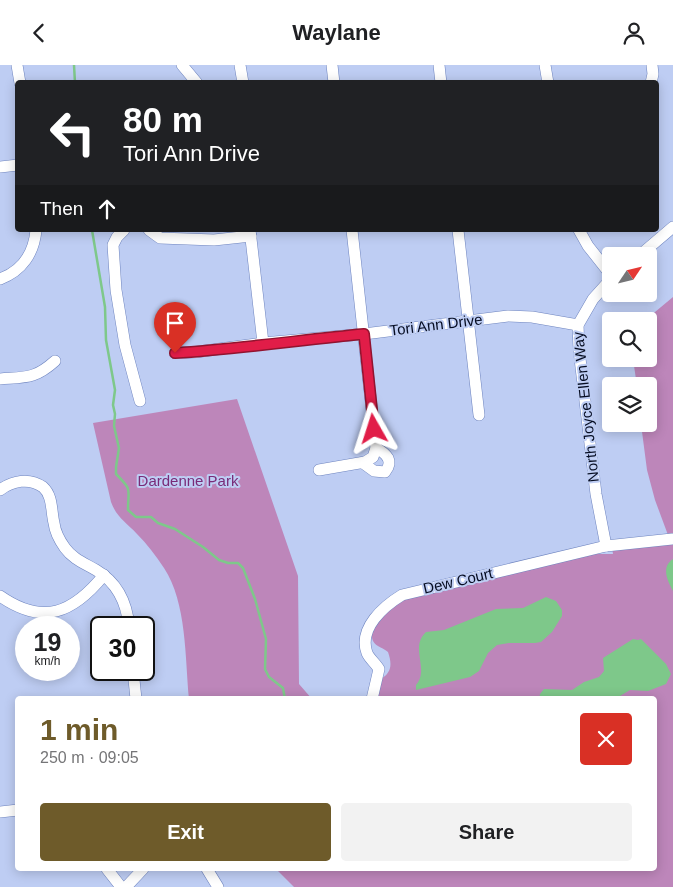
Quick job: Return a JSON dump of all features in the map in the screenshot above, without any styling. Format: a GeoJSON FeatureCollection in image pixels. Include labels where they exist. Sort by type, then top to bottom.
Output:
{"type":"FeatureCollection","features":[{"type":"Feature","properties":{"kind":"street"},"geometry":{"type":"LineString","coordinates":[[17,65],[20,80]]}},
{"type":"Feature","properties":{"kind":"street"},"geometry":{"type":"LineString","coordinates":[[182,65],[194,80]]}},
{"type":"Feature","properties":{"kind":"street"},"geometry":{"type":"LineString","coordinates":[[240,65],[242,80]]}},
{"type":"Feature","properties":{"kind":"street"},"geometry":{"type":"LineString","coordinates":[[332,65],[334,80]]}},
{"type":"Feature","properties":{"kind":"street"},"geometry":{"type":"LineString","coordinates":[[439,65],[441,80]]}},
{"type":"Feature","properties":{"kind":"street"},"geometry":{"type":"LineString","coordinates":[[545,65],[548,80]]}},
{"type":"Feature","properties":{"kind":"street"},"geometry":{"type":"LineString","coordinates":[[652,65],[652,80]]}},
{"type":"Feature","properties":{"kind":"street"},"geometry":{"type":"LineString","coordinates":[[0,167],[15,165]]}},
{"type":"Feature","properties":{"kind":"street"},"geometry":{"type":"LineString","coordinates":[[649,247],[673,227]]}},
{"type":"Feature","properties":{"kind":"street"},"geometry":{"type":"LineString","coordinates":[[0,279],[12,273],[26,260],[34,245],[36,232]]}},
{"type":"Feature","properties":{"kind":"street"},"geometry":{"type":"LineString","coordinates":[[122,232],[116,237],[113,245],[116,290],[125,345],[140,401]]}},
{"type":"Feature","properties":{"kind":"street"},"geometry":{"type":"LineString","coordinates":[[152,232],[160,238],[214,240],[251,233],[263,343]]}},
{"type":"Feature","properties":{"kind":"street"},"geometry":{"type":"LineString","coordinates":[[318,470],[363,463],[373,457],[376,448],[352,232]]}},
{"type":"Feature","properties":{"kind":"street"},"geometry":{"type":"LineString","coordinates":[[458,232],[480,415]]}},
{"type":"Feature","properties":{"kind":"street"},"geometry":{"type":"LineString","coordinates":[[580,232],[602,264]]}},
{"type":"Feature","properties":{"kind":"street","name":"North Joyce Ellen Way"},"geometry":{"type":"LineString","coordinates":[[602,289],[593,299],[578,325],[579,350],[596,494],[606,546]]}},
{"type":"Feature","properties":{"kind":"street","name":"Tori Ann Drive"},"geometry":{"type":"LineString","coordinates":[[175,353],[364,334],[508,315],[578,325]]}},
{"type":"Feature","properties":{"kind":"street"},"geometry":{"type":"LineString","coordinates":[[0,379],[33,376],[43,372],[55,361]]}},
{"type":"Feature","properties":{"kind":"street"},"geometry":{"type":"LineString","coordinates":[[363,463],[374,471],[385,472],[390,462],[387,455],[376,448]]}},
{"type":"Feature","properties":{"kind":"street"},"geometry":{"type":"LineString","coordinates":[[0,491],[8,485],[26,481],[38,484],[44,488],[50,500],[54,525],[66,549],[79,561],[104,575],[113,583],[124,599],[127,616]]}},
{"type":"Feature","properties":{"kind":"street","name":"Dew Court"},"geometry":{"type":"LineString","coordinates":[[373,696],[379,669],[367,653],[365,636],[373,620],[387,604],[402,595],[606,546],[672,539]]}},
{"type":"Feature","properties":{"kind":"street"},"geometry":{"type":"LineString","coordinates":[[0,596],[16,607],[29,611],[57,611],[77,603],[89,594],[104,575]]}},
{"type":"Feature","properties":{"kind":"street"},"geometry":{"type":"LineString","coordinates":[[134,681],[136,696]]}},
{"type":"Feature","properties":{"kind":"street"},"geometry":{"type":"LineString","coordinates":[[0,812],[15,810]]}},
{"type":"Feature","properties":{"kind":"street"},"geometry":{"type":"LineString","coordinates":[[109,871],[121,887]]}},
{"type":"Feature","properties":{"kind":"street"},"geometry":{"type":"LineString","coordinates":[[126,887],[141,871]]}},
{"type":"Feature","properties":{"kind":"street"},"geometry":{"type":"LineString","coordinates":[[208,871],[218,887]]}},
{"type":"Feature","properties":{"kind":"green space"},"geometry":{"type":"Polygon","coordinates":[[[673,297],[673,887],[294,887],[278,871],[657,871],[657,696],[377,696],[381,679],[389,671],[390,660],[388,652],[374,643],[372,636],[375,625],[388,610],[398,602],[411,596],[596,554],[613,554],[611,541],[668,535],[655,500],[647,470],[642,432],[657,432],[657,377],[636,377],[634,367],[657,367],[657,312],[655,312],[673,297]]]}},
{"type":"Feature","properties":{"kind":"green space","name":"Dardenne Park"},"geometry":{"type":"Polygon","coordinates":[[[237,399],[298,576],[299,684],[309,696],[189,696],[184,631],[172,582],[155,555],[113,507],[93,423],[237,399]]]}},
{"type":"Feature","properties":{"kind":"shaded area"},"geometry":{"type":"Polygon","coordinates":[[[673,559],[673,591],[667,578],[666,570],[669,562],[673,559]]]}},
{"type":"Feature","properties":{"kind":"shaded area"},"geometry":{"type":"Polygon","coordinates":[[[546,597],[556,601],[562,610],[562,616],[552,632],[541,642],[497,645],[488,653],[479,671],[470,677],[416,690],[421,672],[419,645],[421,638],[426,632],[444,630],[496,609],[523,608],[546,597]]]}},
{"type":"Feature","properties":{"kind":"shaded area"},"geometry":{"type":"Polygon","coordinates":[[[633,639],[641,639],[666,664],[671,674],[666,684],[648,691],[630,690],[620,696],[540,696],[544,689],[572,690],[584,682],[599,677],[604,671],[603,658],[633,639]]]}},
{"type":"Feature","properties":{"kind":"waterway"},"geometry":{"type":"LineString","coordinates":[[74,65],[75,80]]}},
{"type":"Feature","properties":{"kind":"waterway"},"geometry":{"type":"LineString","coordinates":[[92,232],[105,307],[106,340],[115,390],[113,405],[115,414],[114,426],[119,448],[116,474],[127,487],[128,510],[136,517],[151,517],[158,523],[175,529],[219,560],[228,563],[238,563],[243,568],[255,599],[266,639],[265,669],[269,677],[283,688],[284,696]]}},
{"type":"Feature","properties":{"kind":"route"},"geometry":{"type":"LineString","coordinates":[[175,353],[364,334],[374,429]]}}]}
